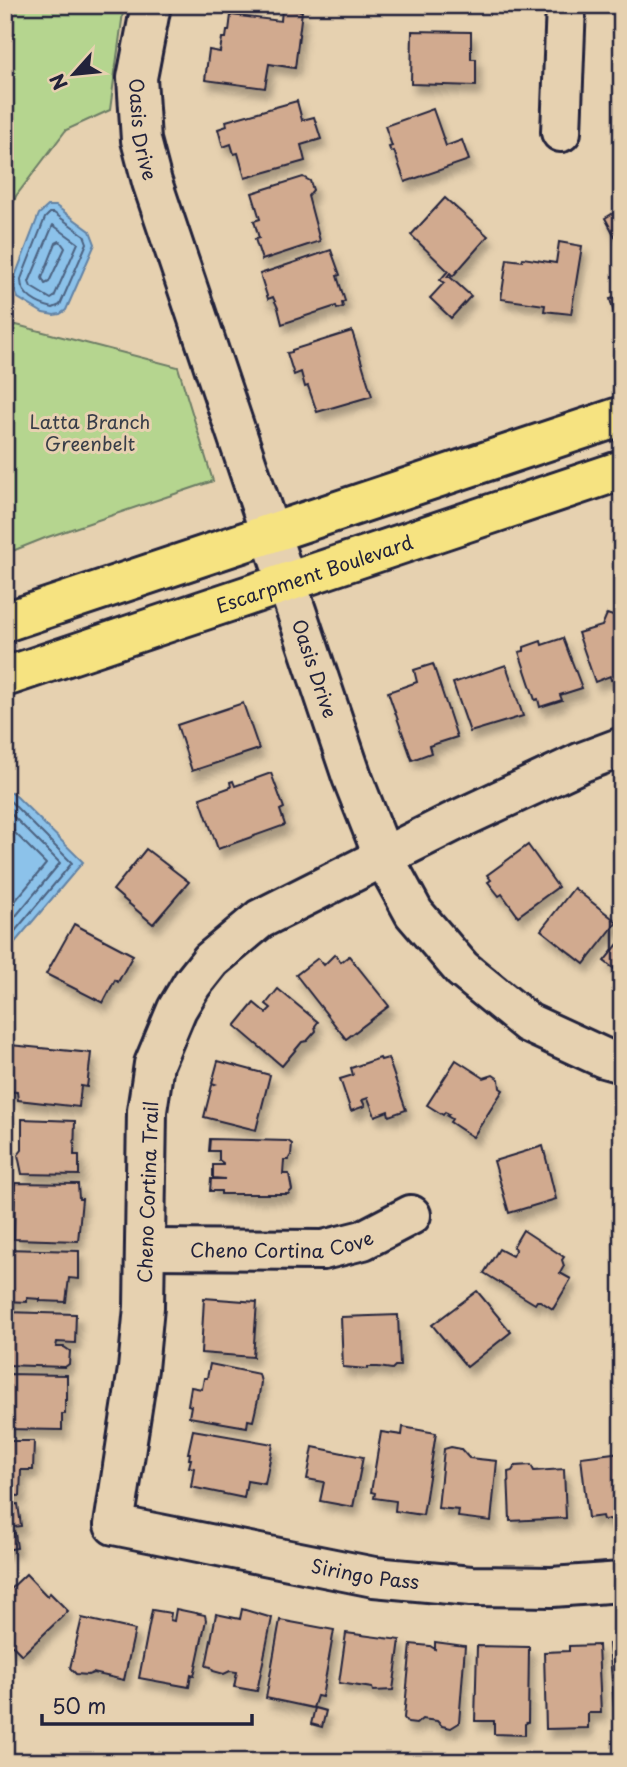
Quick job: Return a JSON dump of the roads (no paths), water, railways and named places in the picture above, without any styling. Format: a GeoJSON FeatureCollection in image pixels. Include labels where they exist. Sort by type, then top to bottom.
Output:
{"type":"FeatureCollection","features":[{"type":"Feature","properties":{"kind":"main road"},"geometry":{"type":"LineString","coordinates":[[5,622],[622,416]]}},
{"type":"Feature","properties":{"kind":"main road","name":"Escarpment Boulevard"},"geometry":{"type":"LineString","coordinates":[[5,677],[622,470]]}},
{"type":"Feature","properties":{"kind":"street","name":"Oasis Drive"},"geometry":{"type":"LineString","coordinates":[[150,5],[137,78],[141,140],[152,182],[352,777],[384,858],[414,913],[462,969],[528,1023],[604,1058],[622,1063]]}},
{"type":"Feature","properties":{"kind":"street"},"geometry":{"type":"LineString","coordinates":[[561,132],[566,5]]}},
{"type":"Feature","properties":{"kind":"street","name":"Cheno Cortina Trail"},"geometry":{"type":"LineString","coordinates":[[114,1525],[138,1369],[146,1249],[147,1111],[154,1064],[173,1017],[192,984],[211,960],[260,919],[451,823],[582,762],[622,747]]}},
{"type":"Feature","properties":{"kind":"street","name":"Cheno Cortina Cove"},"geometry":{"type":"LineString","coordinates":[[146,1249],[323,1250],[363,1240],[411,1215]]}},
{"type":"Feature","properties":{"kind":"street","name":"Siringo Pass"},"geometry":{"type":"LineString","coordinates":[[114,1525],[374,1577],[471,1586],[551,1587],[622,1582]]}},
{"type":"Feature","properties":{"kind":"water"},"geometry":{"type":"Polygon","coordinates":[[[48,206],[56,206],[90,231],[95,244],[66,310],[54,315],[43,313],[18,298],[14,289],[14,279],[39,214],[48,206]]]}},
{"type":"Feature","properties":{"kind":"water"},"geometry":{"type":"Polygon","coordinates":[[[12,792],[83,862],[5,954],[5,793],[12,792]]]}},
{"type":"Feature","properties":{"kind":"park label","name":"Latta Branch Greenbelt"},"geometry":{"type":"Point","coordinates":[90,432]}}]}
